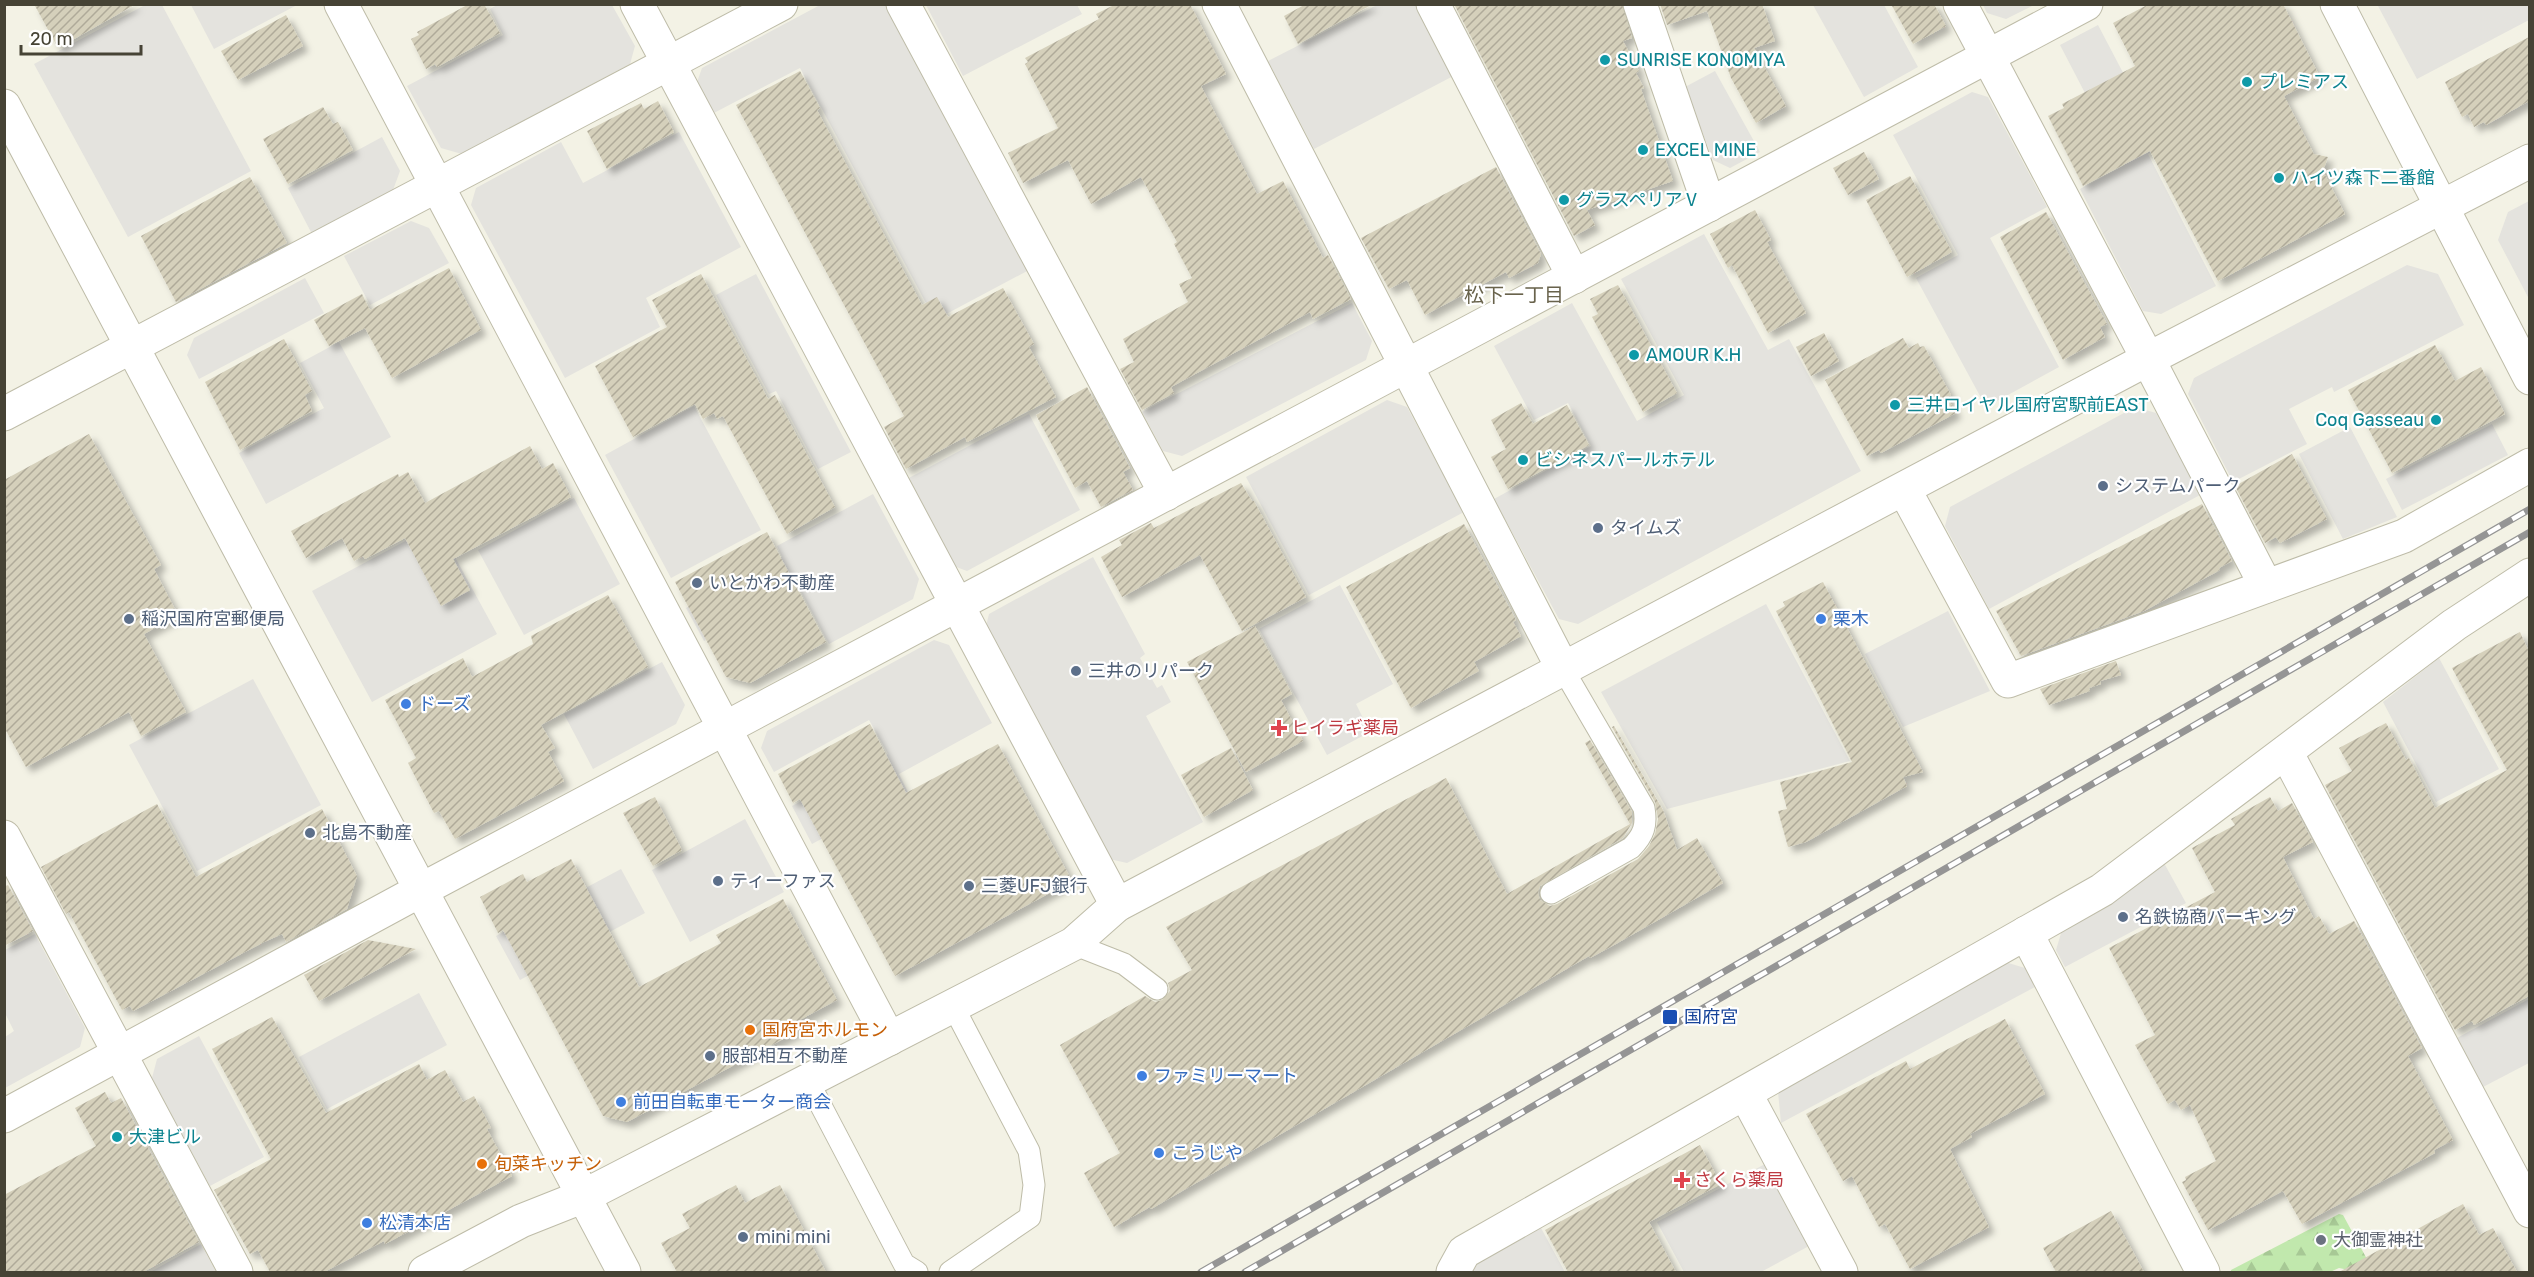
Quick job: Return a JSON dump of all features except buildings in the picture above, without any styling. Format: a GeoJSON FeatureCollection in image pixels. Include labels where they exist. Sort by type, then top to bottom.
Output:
{"type":"FeatureCollection","features":[{"type":"Feature","properties":{"kind":"street"},"geometry":{"type":"LineString","coordinates":[[342,4],[889,1039]]}},
{"type":"Feature","properties":{"kind":"street"},"geometry":{"type":"LineString","coordinates":[[637,4],[1117,905]]}},
{"type":"Feature","properties":{"kind":"street"},"geometry":{"type":"LineString","coordinates":[[4,414],[781,4]]}},
{"type":"Feature","properties":{"kind":"street"},"geometry":{"type":"LineString","coordinates":[[903,4],[1166,494]]}},
{"type":"Feature","properties":{"kind":"street"},"geometry":{"type":"LineString","coordinates":[[1219,4],[1563,669]]}},
{"type":"Feature","properties":{"kind":"street"},"geometry":{"type":"LineString","coordinates":[[1433,4],[1574,277]]}},
{"type":"Feature","properties":{"kind":"street"},"geometry":{"type":"LineString","coordinates":[[1640,4],[1709,206]]}},
{"type":"Feature","properties":{"kind":"street"},"geometry":{"type":"LineString","coordinates":[[1960,4],[2266,586]]}},
{"type":"Feature","properties":{"kind":"street"},"geometry":{"type":"LineString","coordinates":[[4,1116],[421,890],[2086,4]]}},
{"type":"Feature","properties":{"kind":"street"},"geometry":{"type":"LineString","coordinates":[[2337,4],[2529,378]]}},
{"type":"Feature","properties":{"kind":"street"},"geometry":{"type":"LineString","coordinates":[[4,106],[624,1272]]}},
{"type":"Feature","properties":{"kind":"street"},"geometry":{"type":"LineString","coordinates":[[424,1272],[521,1221],[584,1196],[1073,944],[1117,905],[2148,359],[2529,161]]}},
{"type":"Feature","properties":{"kind":"street"},"geometry":{"type":"LineString","coordinates":[[1904,489],[2008,681],[2404,536],[2529,465]]}},
{"type":"Feature","properties":{"kind":"street"},"geometry":{"type":"LineString","coordinates":[[1454,1272],[1464,1252],[2102,890],[2454,625],[2529,575]]}},
{"type":"Feature","properties":{"kind":"street"},"geometry":{"type":"LineString","coordinates":[[2286,752],[2529,1211]]}},
{"type":"Feature","properties":{"kind":"street"},"geometry":{"type":"LineString","coordinates":[[4,837],[236,1272]]}},
{"type":"Feature","properties":{"kind":"street"},"geometry":{"type":"LineString","coordinates":[[2026,933],[2203,1272]]}},
{"type":"Feature","properties":{"kind":"street"},"geometry":{"type":"LineString","coordinates":[[1745,1093],[1841,1272]]}},
{"type":"Feature","properties":{"kind":"lane"},"geometry":{"type":"LineString","coordinates":[[1551,893],[1631,848],[1640,838],[1646,824],[1644,808],[1563,669]]}},
{"type":"Feature","properties":{"kind":"lane"},"geometry":{"type":"LineString","coordinates":[[1073,944],[1124,964],[1157,989]]}},
{"type":"Feature","properties":{"kind":"lane"},"geometry":{"type":"LineString","coordinates":[[950,1272],[1030,1217],[1034,1185],[1029,1151],[953,1006]]}},
{"type":"Feature","properties":{"kind":"lane"},"geometry":{"type":"LineString","coordinates":[[808,1081],[904,1264],[917,1272]]}},
{"type":"Feature","properties":{"kind":"green space","name":"大御霊神社"},"geometry":{"type":"Polygon","coordinates":[[[2339,1214],[2343,1215],[2374,1272],[2346,1272],[2339,1268],[2330,1272],[2231,1272],[2231,1270],[2339,1214]]]}},
{"type":"Feature","properties":{"kind":"shaded area"},"geometry":{"type":"Polygon","coordinates":[[[2380,4],[2529,5],[2529,20],[2417,79],[2378,6],[2380,4]]]}},
{"type":"Feature","properties":{"kind":"shaded area"},"geometry":{"type":"Polygon","coordinates":[[[145,5],[162,5],[251,171],[128,237],[34,64],[145,5]]]}},
{"type":"Feature","properties":{"kind":"shaded area"},"geometry":{"type":"Polygon","coordinates":[[[191,5],[297,5],[214,49],[191,5]]]}},
{"type":"Feature","properties":{"kind":"shaded area"},"geometry":{"type":"Polygon","coordinates":[[[497,5],[612,5],[635,46],[630,64],[462,154],[441,148],[407,86],[503,35],[490,9],[497,5]]]}},
{"type":"Feature","properties":{"kind":"shaded area"},"geometry":{"type":"Polygon","coordinates":[[[820,5],[886,5],[1029,270],[935,320],[800,68],[712,114],[696,85],[702,68],[820,5]]]}},
{"type":"Feature","properties":{"kind":"shaded area"},"geometry":{"type":"Polygon","coordinates":[[[926,5],[1077,5],[1082,14],[963,76],[926,5]]]}},
{"type":"Feature","properties":{"kind":"shaded area"},"geometry":{"type":"Polygon","coordinates":[[[1377,5],[1423,5],[1459,73],[1314,149],[1268,61],[1377,5]]]}},
{"type":"Feature","properties":{"kind":"shaded area"},"geometry":{"type":"Polygon","coordinates":[[[1813,5],[1884,5],[1918,67],[1864,97],[1813,5]]]}},
{"type":"Feature","properties":{"kind":"shaded area"},"geometry":{"type":"Polygon","coordinates":[[[1983,5],[2034,5],[2006,19],[1987,13],[1983,5]]]}},
{"type":"Feature","properties":{"kind":"shaded area"},"geometry":{"type":"Polygon","coordinates":[[[2098,25],[2162,147],[2148,154],[2216,286],[2161,314],[2143,311],[2080,189],[2123,166],[2060,45],[2098,25]]]}},
{"type":"Feature","properties":{"kind":"shaded area"},"geometry":{"type":"Polygon","coordinates":[[[1715,71],[1760,152],[1730,168],[1713,160],[1685,87],[1715,71]]]}},
{"type":"Feature","properties":{"kind":"shaded area"},"geometry":{"type":"Polygon","coordinates":[[[1972,92],[1988,97],[2047,207],[1990,238],[2059,367],[1986,407],[1916,278],[1958,255],[1893,135],[1972,92]]]}},
{"type":"Feature","properties":{"kind":"shaded area"},"geometry":{"type":"Polygon","coordinates":[[[679,132],[741,247],[646,298],[660,327],[565,378],[471,205],[476,188],[561,142],[583,183],[679,132]]]}},
{"type":"Feature","properties":{"kind":"shaded area"},"geometry":{"type":"Polygon","coordinates":[[[382,137],[400,171],[393,190],[312,234],[288,188],[382,137]]]}},
{"type":"Feature","properties":{"kind":"shaded area"},"geometry":{"type":"Polygon","coordinates":[[[2529,201],[2529,299],[2498,240],[2508,212],[2529,201]]]}},
{"type":"Feature","properties":{"kind":"shaded area"},"geometry":{"type":"Polygon","coordinates":[[[411,221],[429,228],[449,263],[370,305],[344,256],[411,221]]]}},
{"type":"Feature","properties":{"kind":"shaded area"},"geometry":{"type":"Polygon","coordinates":[[[1704,234],[1768,350],[1789,339],[1861,471],[1578,624],[1559,619],[1494,499],[1591,446],[1568,403],[1534,420],[1494,346],[1572,303],[1637,421],[1684,395],[1621,279],[1704,234]]]}},
{"type":"Feature","properties":{"kind":"shaded area"},"geometry":{"type":"Polygon","coordinates":[[[2407,265],[2438,274],[2464,325],[2334,392],[2332,387],[2289,409],[2307,444],[2233,482],[2188,394],[2194,378],[2407,265]]]}},
{"type":"Feature","properties":{"kind":"shaded area"},"geometry":{"type":"Polygon","coordinates":[[[756,274],[851,452],[818,469],[776,391],[769,394],[716,295],[756,274]]]}},
{"type":"Feature","properties":{"kind":"shaded area"},"geometry":{"type":"Polygon","coordinates":[[[305,278],[324,313],[199,379],[187,355],[194,338],[305,278]]]}},
{"type":"Feature","properties":{"kind":"shaded area"},"geometry":{"type":"Polygon","coordinates":[[[1352,303],[1372,341],[1366,360],[1182,456],[1163,451],[1142,412],[1352,303]]]}},
{"type":"Feature","properties":{"kind":"shaded area"},"geometry":{"type":"Polygon","coordinates":[[[339,342],[391,437],[266,504],[239,453],[324,408],[300,363],[339,342]]]}},
{"type":"Feature","properties":{"kind":"shaded area"},"geometry":{"type":"Polygon","coordinates":[[[1387,400],[1407,407],[1464,512],[1309,595],[1246,477],[1387,400]]]}},
{"type":"Feature","properties":{"kind":"shaded area"},"geometry":{"type":"Polygon","coordinates":[[[694,406],[761,530],[671,578],[605,455],[694,406]]]}},
{"type":"Feature","properties":{"kind":"shaded area","name":"システムパーク"},"geometry":{"type":"Polygon","coordinates":[[[2135,407],[2156,413],[2200,495],[1989,609],[1945,526],[1950,507],[2135,407]]]}},
{"type":"Feature","properties":{"kind":"shaded area"},"geometry":{"type":"Polygon","coordinates":[[[1029,414],[1080,510],[967,571],[951,565],[905,480],[1029,414]]]}},
{"type":"Feature","properties":{"kind":"shaded area"},"geometry":{"type":"Polygon","coordinates":[[[2492,424],[2508,455],[2402,510],[2386,479],[2492,424]]]}},
{"type":"Feature","properties":{"kind":"shaded area"},"geometry":{"type":"Polygon","coordinates":[[[2350,427],[2397,517],[2343,539],[2299,454],[2350,427]]]}},
{"type":"Feature","properties":{"kind":"shaded area"},"geometry":{"type":"Polygon","coordinates":[[[873,494],[919,579],[913,599],[829,644],[800,590],[704,641],[686,608],[782,557],[777,546],[873,494]]]}},
{"type":"Feature","properties":{"kind":"shaded area"},"geometry":{"type":"Polygon","coordinates":[[[574,498],[620,584],[524,635],[478,550],[574,498]]]}},
{"type":"Feature","properties":{"kind":"shaded area"},"geometry":{"type":"Polygon","coordinates":[[[437,524],[497,634],[372,702],[312,591],[437,524]]]}},
{"type":"Feature","properties":{"kind":"shaded area","name":"三井のリパーク"},"geometry":{"type":"Polygon","coordinates":[[[1093,557],[1145,654],[1140,658],[1157,688],[1162,685],[1171,702],[1146,716],[1203,822],[1127,863],[1105,858],[984,634],[989,614],[1093,557]]]}},
{"type":"Feature","properties":{"kind":"shaded area"},"geometry":{"type":"Polygon","coordinates":[[[1340,585],[1393,684],[1356,704],[1370,732],[1327,755],[1259,629],[1340,585]]]}},
{"type":"Feature","properties":{"kind":"shaded area"},"geometry":{"type":"Polygon","coordinates":[[[1766,604],[1850,761],[1667,809],[1601,692],[1766,604]]]}},
{"type":"Feature","properties":{"kind":"shaded area"},"geometry":{"type":"Polygon","coordinates":[[[1948,611],[1990,691],[1903,727],[1865,654],[1948,611]]]}},
{"type":"Feature","properties":{"kind":"shaded area"},"geometry":{"type":"Polygon","coordinates":[[[934,640],[949,645],[992,723],[899,774],[908,792],[812,844],[792,806],[888,754],[869,720],[774,772],[761,748],[767,731],[934,640]]]}},
{"type":"Feature","properties":{"kind":"shaded area"},"geometry":{"type":"Polygon","coordinates":[[[2439,658],[2499,769],[2436,802],[2383,702],[2439,658]]]}},
{"type":"Feature","properties":{"kind":"shaded area"},"geometry":{"type":"Polygon","coordinates":[[[662,662],[685,705],[676,724],[593,769],[564,714],[662,662]]]}},
{"type":"Feature","properties":{"kind":"shaded area"},"geometry":{"type":"Polygon","coordinates":[[[253,679],[321,805],[197,871],[129,745],[253,679]]]}},
{"type":"Feature","properties":{"kind":"shaded area","name":"ティーファス"},"geometry":{"type":"Polygon","coordinates":[[[745,819],[784,892],[690,942],[652,870],[745,819]]]}},
{"type":"Feature","properties":{"kind":"shaded area","name":"名鉄協商パーキング"},"geometry":{"type":"Polygon","coordinates":[[[2164,863],[2186,903],[2065,967],[2056,950],[2062,930],[2164,863]]]}},
{"type":"Feature","properties":{"kind":"shaded area"},"geometry":{"type":"Polygon","coordinates":[[[621,869],[645,913],[520,980],[496,936],[621,869]]]}},
{"type":"Feature","properties":{"kind":"shaded area"},"geometry":{"type":"Polygon","coordinates":[[[35,934],[85,1028],[80,1047],[5,1088],[5,1037],[14,1031],[5,1013],[5,950],[35,934]]]}},
{"type":"Feature","properties":{"kind":"shaded area"},"geometry":{"type":"Polygon","coordinates":[[[2005,962],[2025,968],[2035,987],[1781,1123],[1778,1092],[2005,962]]]}},
{"type":"Feature","properties":{"kind":"shaded area"},"geometry":{"type":"Polygon","coordinates":[[[419,993],[447,1045],[327,1109],[299,1057],[419,993]]]}},
{"type":"Feature","properties":{"kind":"shaded area"},"geometry":{"type":"Polygon","coordinates":[[[2529,999],[2529,1063],[2483,1087],[2457,1038],[2529,999]]]}},
{"type":"Feature","properties":{"kind":"shaded area"},"geometry":{"type":"Polygon","coordinates":[[[199,1036],[264,1157],[210,1186],[152,1078],[157,1059],[199,1036]]]}},
{"type":"Feature","properties":{"kind":"shaded area"},"geometry":{"type":"Polygon","coordinates":[[[1765,1164],[1809,1246],[1761,1272],[1684,1272],[1657,1222],[1765,1164]]]}},
{"type":"Feature","properties":{"kind":"shaded area"},"geometry":{"type":"Polygon","coordinates":[[[1541,1228],[1565,1272],[1472,1272],[1474,1263],[1541,1228]]]}},
{"type":"Feature","properties":{"kind":"shaded area"},"geometry":{"type":"Polygon","coordinates":[[[201,1244],[216,1272],[152,1271],[201,1244]]]}},
{"type":"Feature","properties":{"kind":"railway"},"geometry":{"type":"LineString","coordinates":[[1201,1272],[2530,509]]}},
{"type":"Feature","properties":{"kind":"railway"},"geometry":{"type":"LineString","coordinates":[[1245,1272],[2530,532]]}},
{"type":"Feature","properties":{"kind":"place","name":"SUNRISE KONOMIYA"},"geometry":{"type":"Point","coordinates":[1605,60]}},
{"type":"Feature","properties":{"kind":"place","name":"プレミアス"},"geometry":{"type":"Point","coordinates":[2247,82]}},
{"type":"Feature","properties":{"kind":"place","name":"EXCEL MINE"},"geometry":{"type":"Point","coordinates":[1643,150]}},
{"type":"Feature","properties":{"kind":"place","name":"ハイツ森下二番館"},"geometry":{"type":"Point","coordinates":[2279,178]}},
{"type":"Feature","properties":{"kind":"place","name":"グラスペリアⅤ"},"geometry":{"type":"Point","coordinates":[1564,200]}},
{"type":"Feature","properties":{"kind":"place","name":"AMOUR K.H"},"geometry":{"type":"Point","coordinates":[1634,355]}},
{"type":"Feature","properties":{"kind":"place","name":"三井ロイヤル国府宮駅前EAST"},"geometry":{"type":"Point","coordinates":[1895,405]}},
{"type":"Feature","properties":{"kind":"place","name":"Coq Gasseau"},"geometry":{"type":"Point","coordinates":[2436,420]}},
{"type":"Feature","properties":{"kind":"place","name":"ビシネスパールホテル"},"geometry":{"type":"Point","coordinates":[1523,460]}},
{"type":"Feature","properties":{"kind":"place","name":"システムパーク"},"geometry":{"type":"Point","coordinates":[2103,486]}},
{"type":"Feature","properties":{"kind":"place","name":"タイムズ"},"geometry":{"type":"Point","coordinates":[1598,528]}},
{"type":"Feature","properties":{"kind":"place","name":"いとかわ不動産"},"geometry":{"type":"Point","coordinates":[697,583]}},
{"type":"Feature","properties":{"kind":"place","name":"稲沢国府宮郵便局"},"geometry":{"type":"Point","coordinates":[129,619]}},
{"type":"Feature","properties":{"kind":"place","name":"栗木"},"geometry":{"type":"Point","coordinates":[1821,619]}},
{"type":"Feature","properties":{"kind":"place","name":"三井のリパーク"},"geometry":{"type":"Point","coordinates":[1076,671]}},
{"type":"Feature","properties":{"kind":"place","name":"ドーズ"},"geometry":{"type":"Point","coordinates":[406,704]}},
{"type":"Feature","properties":{"kind":"place","name":"ヒイラギ薬局"},"geometry":{"type":"Point","coordinates":[1279,728]}},
{"type":"Feature","properties":{"kind":"place","name":"北島不動産"},"geometry":{"type":"Point","coordinates":[310,833]}},
{"type":"Feature","properties":{"kind":"place","name":"ティーファス"},"geometry":{"type":"Point","coordinates":[718,881]}},
{"type":"Feature","properties":{"kind":"place","name":"三菱UFJ銀行"},"geometry":{"type":"Point","coordinates":[969,886]}},
{"type":"Feature","properties":{"kind":"place","name":"名鉄協商パーキング"},"geometry":{"type":"Point","coordinates":[2123,917]}},
{"type":"Feature","properties":{"kind":"place","name":"国府宮"},"geometry":{"type":"Point","coordinates":[1670,1017]}},
{"type":"Feature","properties":{"kind":"place","name":"国府宮ホルモン"},"geometry":{"type":"Point","coordinates":[750,1030]}},
{"type":"Feature","properties":{"kind":"place","name":"服部相互不動産"},"geometry":{"type":"Point","coordinates":[710,1056]}},
{"type":"Feature","properties":{"kind":"place","name":"ファミリーマート"},"geometry":{"type":"Point","coordinates":[1142,1076]}},
{"type":"Feature","properties":{"kind":"place","name":"前田自転車モーター商会"},"geometry":{"type":"Point","coordinates":[621,1102]}},
{"type":"Feature","properties":{"kind":"place","name":"大津ビル"},"geometry":{"type":"Point","coordinates":[117,1137]}},
{"type":"Feature","properties":{"kind":"place","name":"こうじや"},"geometry":{"type":"Point","coordinates":[1159,1153]}},
{"type":"Feature","properties":{"kind":"place","name":"旬菜キッチン"},"geometry":{"type":"Point","coordinates":[482,1164]}},
{"type":"Feature","properties":{"kind":"place","name":"さくら薬局"},"geometry":{"type":"Point","coordinates":[1682,1180]}},
{"type":"Feature","properties":{"kind":"place","name":"松清本店"},"geometry":{"type":"Point","coordinates":[367,1223]}},
{"type":"Feature","properties":{"kind":"place","name":"mini mini"},"geometry":{"type":"Point","coordinates":[743,1237]}},
{"type":"Feature","properties":{"kind":"place","name":"大御霊神社"},"geometry":{"type":"Point","coordinates":[2321,1240]}},
{"type":"Feature","properties":{"kind":"district","name":"松下一丁目"},"geometry":{"type":"Point","coordinates":[1514,295]}}]}
